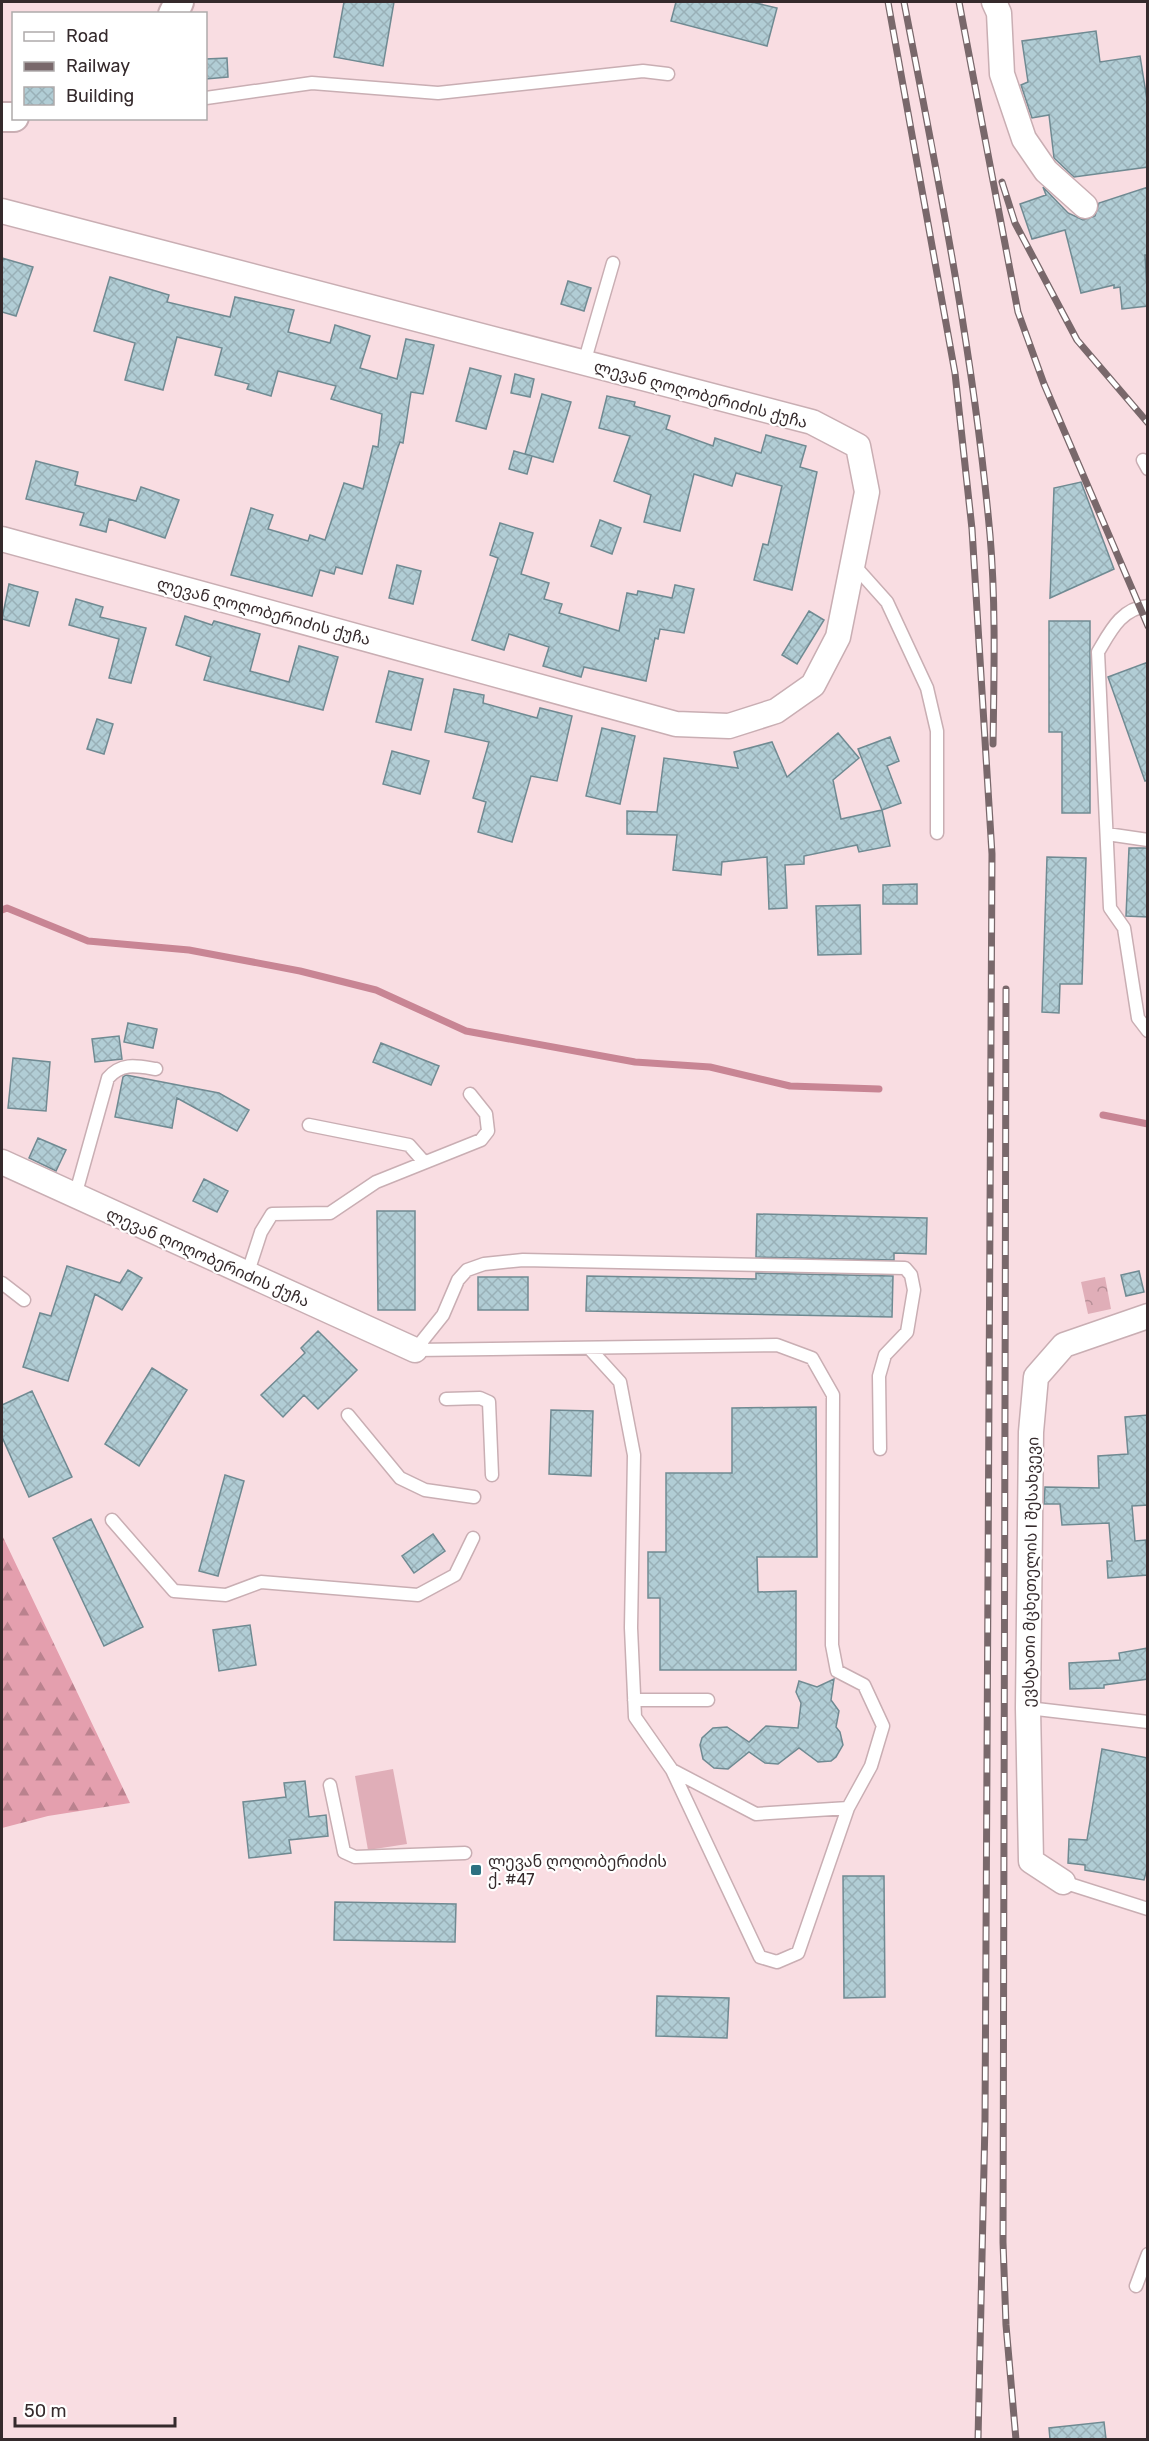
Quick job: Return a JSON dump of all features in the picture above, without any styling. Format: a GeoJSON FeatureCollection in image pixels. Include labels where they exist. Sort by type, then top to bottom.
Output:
{"type":"FeatureCollection","features":[{"type":"Feature","properties":{"kind":"street"},"geometry":{"type":"LineString","coordinates":[[994,2],[999,14],[1002,74],[1024,139],[1057,183],[1084,207]]}},
{"type":"Feature","properties":{"kind":"street","name":"ლევან ღოღობერიძის ქუჩა"},"geometry":{"type":"LineString","coordinates":[[2,212],[812,422],[858,446],[867,492],[837,637],[813,685],[776,711],[729,726],[676,724],[2,539]]}},
{"type":"Feature","properties":{"kind":"street","name":"ლევან ღოღობერიძის ქუჩა"},"geometry":{"type":"LineString","coordinates":[[2,1162],[415,1350]]}},
{"type":"Feature","properties":{"kind":"street","name":"ევსტათი მცხეთელის I შესახვევი"},"geometry":{"type":"LineString","coordinates":[[1063,1882],[1031,1861],[1028,1708],[1031,1432],[1035,1377],[1064,1345],[1148,1316]]}},
{"type":"Feature","properties":{"kind":"lane"},"geometry":{"type":"LineString","coordinates":[[207,98],[312,83],[438,93],[643,71],[668,74]]}},
{"type":"Feature","properties":{"kind":"lane"},"geometry":{"type":"LineString","coordinates":[[584,363],[613,263]]}},
{"type":"Feature","properties":{"kind":"lane"},"geometry":{"type":"LineString","coordinates":[[852,563],[887,602],[927,688],[937,731],[937,833]]}},
{"type":"Feature","properties":{"kind":"lane"},"geometry":{"type":"LineString","coordinates":[[1148,606],[1139,607],[1117,620],[1098,652],[1110,908],[1124,928],[1138,1018],[1148,1031]]}},
{"type":"Feature","properties":{"kind":"lane"},"geometry":{"type":"LineString","coordinates":[[1107,834],[1148,840]]}},
{"type":"Feature","properties":{"kind":"lane"},"geometry":{"type":"LineString","coordinates":[[75,1196],[108,1078],[115,1070],[128,1065],[156,1069]]}},
{"type":"Feature","properties":{"kind":"lane"},"geometry":{"type":"LineString","coordinates":[[247,1275],[261,1232],[272,1214],[330,1213],[376,1182],[481,1140],[488,1131],[486,1114],[470,1094]]}},
{"type":"Feature","properties":{"kind":"lane"},"geometry":{"type":"LineString","coordinates":[[309,1125],[409,1145],[424,1162]]}},
{"type":"Feature","properties":{"kind":"lane"},"geometry":{"type":"LineString","coordinates":[[415,1350],[443,1315],[458,1280],[467,1270],[484,1264],[523,1260],[905,1268],[911,1275],[914,1290],[907,1332],[885,1355],[879,1376],[880,1449]]}},
{"type":"Feature","properties":{"kind":"lane"},"geometry":{"type":"LineString","coordinates":[[2,1283],[24,1300]]}},
{"type":"Feature","properties":{"kind":"lane"},"geometry":{"type":"LineString","coordinates":[[415,1350],[777,1345],[812,1358],[833,1395],[832,1645],[837,1671],[864,1685],[883,1725],[872,1766],[848,1808],[798,1953],[777,1962],[760,1958],[672,1770],[634,1717],[631,1628],[634,1455],[620,1382],[589,1348]]}},
{"type":"Feature","properties":{"kind":"lane"},"geometry":{"type":"LineString","coordinates":[[446,1399],[480,1398],[489,1402],[492,1475]]}},
{"type":"Feature","properties":{"kind":"lane"},"geometry":{"type":"LineString","coordinates":[[348,1415],[400,1478],[425,1490],[474,1497]]}},
{"type":"Feature","properties":{"kind":"lane"},"geometry":{"type":"LineString","coordinates":[[112,1520],[174,1591],[226,1595],[261,1582],[418,1595],[455,1575],[473,1538]]}},
{"type":"Feature","properties":{"kind":"lane"},"geometry":{"type":"LineString","coordinates":[[634,1700],[708,1701]]}},
{"type":"Feature","properties":{"kind":"lane"},"geometry":{"type":"LineString","coordinates":[[1028,1708],[1148,1722]]}},
{"type":"Feature","properties":{"kind":"lane"},"geometry":{"type":"LineString","coordinates":[[672,1770],[756,1814],[848,1808]]}},
{"type":"Feature","properties":{"kind":"lane"},"geometry":{"type":"LineString","coordinates":[[330,1785],[344,1852],[355,1857],[465,1853]]}},
{"type":"Feature","properties":{"kind":"lane"},"geometry":{"type":"LineString","coordinates":[[1063,1882],[1148,1909]]}},
{"type":"Feature","properties":{"kind":"lane"},"geometry":{"type":"LineString","coordinates":[[1136,2286],[1148,2254]]}},
{"type":"Feature","properties":{"kind":"green space"},"geometry":{"type":"Polygon","coordinates":[[[1105,1277],[1111,1309],[1088,1314],[1081,1282],[1105,1277]]]}},
{"type":"Feature","properties":{"kind":"green space"},"geometry":{"type":"Polygon","coordinates":[[[2,1535],[130,1803],[48,1816],[2,1828],[2,1535]]]}},
{"type":"Feature","properties":{"kind":"green space"},"geometry":{"type":"Polygon","coordinates":[[[393,1769],[407,1844],[368,1850],[355,1776],[393,1769]]]}},
{"type":"Feature","properties":{"kind":"building"},"geometry":{"type":"Polygon","coordinates":[[[344,2],[394,2],[383,66],[334,57],[344,2]]]}},
{"type":"Feature","properties":{"kind":"building"},"geometry":{"type":"Polygon","coordinates":[[[676,2],[752,2],[777,8],[767,46],[671,21],[676,2]]]}},
{"type":"Feature","properties":{"kind":"building"},"geometry":{"type":"Polygon","coordinates":[[[1096,31],[1100,62],[1140,56],[1148,106],[1148,167],[1074,177],[1054,158],[1049,115],[1032,118],[1021,85],[1028,82],[1022,41],[1096,31]]]}},
{"type":"Feature","properties":{"kind":"building"},"geometry":{"type":"Polygon","coordinates":[[[227,58],[228,77],[207,79],[207,59],[227,58]]]}},
{"type":"Feature","properties":{"kind":"building"},"geometry":{"type":"Polygon","coordinates":[[[1043,187],[1068,213],[1083,220],[1095,216],[1099,203],[1148,187],[1148,255],[1145,255],[1148,306],[1122,309],[1120,287],[1114,288],[1114,285],[1081,293],[1065,230],[1032,239],[1020,204],[1046,195],[1043,187]]]}},
{"type":"Feature","properties":{"kind":"building"},"geometry":{"type":"Polygon","coordinates":[[[2,258],[33,267],[16,316],[2,312],[2,258]]]}},
{"type":"Feature","properties":{"kind":"building"},"geometry":{"type":"Polygon","coordinates":[[[110,277],[169,295],[167,302],[230,317],[235,297],[294,310],[288,332],[330,343],[335,325],[370,336],[360,368],[397,379],[406,339],[434,345],[423,394],[411,392],[403,443],[400,442],[397,450],[362,574],[336,567],[334,574],[320,570],[312,596],[231,575],[251,508],[273,515],[268,529],[308,541],[310,535],[325,540],[344,483],[363,489],[373,446],[378,447],[382,414],[331,399],[336,386],[278,371],[271,396],[247,389],[249,384],[215,375],[222,348],[177,337],[163,390],[125,380],[135,343],[94,331],[110,277]]]}},
{"type":"Feature","properties":{"kind":"building"},"geometry":{"type":"Polygon","coordinates":[[[568,281],[591,288],[584,311],[561,304],[568,281]]]}},
{"type":"Feature","properties":{"kind":"building"},"geometry":{"type":"Polygon","coordinates":[[[470,368],[501,376],[486,429],[456,421],[470,368]]]}},
{"type":"Feature","properties":{"kind":"building"},"geometry":{"type":"Polygon","coordinates":[[[515,374],[534,379],[530,397],[511,393],[515,374]]]}},
{"type":"Feature","properties":{"kind":"building"},"geometry":{"type":"Polygon","coordinates":[[[542,394],[571,402],[553,462],[525,454],[542,394]]]}},
{"type":"Feature","properties":{"kind":"building"},"geometry":{"type":"Polygon","coordinates":[[[607,396],[635,402],[634,406],[670,416],[666,429],[713,446],[715,438],[761,453],[766,435],[806,446],[800,467],[817,472],[792,590],[754,580],[763,544],[768,545],[782,486],[736,473],[732,486],[694,474],[680,531],[644,522],[651,495],[614,481],[630,436],[599,428],[607,396]]]}},
{"type":"Feature","properties":{"kind":"building"},"geometry":{"type":"Polygon","coordinates":[[[514,451],[532,456],[527,474],[509,469],[514,451]]]}},
{"type":"Feature","properties":{"kind":"building"},"geometry":{"type":"Polygon","coordinates":[[[36,461],[78,472],[75,485],[136,501],[141,487],[179,500],[165,538],[109,519],[106,532],[80,525],[84,513],[26,499],[36,461]]]}},
{"type":"Feature","properties":{"kind":"building"},"geometry":{"type":"Polygon","coordinates":[[[1081,482],[1114,569],[1050,598],[1054,488],[1081,482]]]}},
{"type":"Feature","properties":{"kind":"building"},"geometry":{"type":"Polygon","coordinates":[[[600,520],[621,528],[612,554],[591,546],[600,520]]]}},
{"type":"Feature","properties":{"kind":"building"},"geometry":{"type":"Polygon","coordinates":[[[500,523],[533,533],[521,574],[549,583],[544,599],[562,604],[559,613],[619,631],[627,593],[637,595],[638,591],[672,598],[675,585],[694,589],[684,633],[660,629],[658,639],[655,638],[646,681],[584,667],[581,677],[543,666],[549,647],[509,634],[504,650],[472,640],[498,558],[490,555],[500,523]]]}},
{"type":"Feature","properties":{"kind":"building"},"geometry":{"type":"Polygon","coordinates":[[[397,565],[421,571],[413,604],[389,598],[397,565]]]}},
{"type":"Feature","properties":{"kind":"building"},"geometry":{"type":"Polygon","coordinates":[[[9,584],[38,592],[29,626],[2,619],[9,584]]]}},
{"type":"Feature","properties":{"kind":"building"},"geometry":{"type":"Polygon","coordinates":[[[76,599],[103,607],[100,617],[146,628],[131,683],[109,678],[119,639],[69,625],[76,599]]]}},
{"type":"Feature","properties":{"kind":"building"},"geometry":{"type":"Polygon","coordinates":[[[809,611],[824,620],[797,664],[782,655],[809,611]]]}},
{"type":"Feature","properties":{"kind":"building"},"geometry":{"type":"Polygon","coordinates":[[[185,616],[212,625],[214,621],[260,634],[250,671],[289,682],[299,646],[338,657],[323,710],[204,680],[211,657],[176,645],[185,616]]]}},
{"type":"Feature","properties":{"kind":"building"},"geometry":{"type":"Polygon","coordinates":[[[1049,621],[1090,621],[1090,813],[1062,813],[1062,732],[1049,732],[1049,621]]]}},
{"type":"Feature","properties":{"kind":"building"},"geometry":{"type":"Polygon","coordinates":[[[1148,662],[1148,780],[1145,781],[1108,677],[1148,662]]]}},
{"type":"Feature","properties":{"kind":"building"},"geometry":{"type":"Polygon","coordinates":[[[389,671],[423,679],[411,730],[376,722],[389,671]]]}},
{"type":"Feature","properties":{"kind":"building"},"geometry":{"type":"Polygon","coordinates":[[[454,689],[484,695],[483,703],[537,718],[540,708],[572,716],[557,781],[531,776],[512,842],[478,832],[486,802],[473,798],[489,742],[445,732],[454,689]]]}},
{"type":"Feature","properties":{"kind":"building"},"geometry":{"type":"Polygon","coordinates":[[[97,719],[113,724],[104,754],[87,749],[97,719]]]}},
{"type":"Feature","properties":{"kind":"building"},"geometry":{"type":"Polygon","coordinates":[[[602,728],[635,736],[620,804],[586,796],[602,728]]]}},
{"type":"Feature","properties":{"kind":"building"},"geometry":{"type":"Polygon","coordinates":[[[838,733],[859,758],[833,780],[841,819],[882,810],[890,846],[859,852],[857,845],[804,856],[804,864],[785,865],[787,908],[769,909],[767,857],[722,862],[721,875],[673,870],[677,835],[627,834],[627,811],[657,812],[664,758],[738,768],[734,752],[772,742],[787,777],[838,733]]]}},
{"type":"Feature","properties":{"kind":"building"},"geometry":{"type":"Polygon","coordinates":[[[890,737],[899,761],[887,766],[901,803],[882,810],[858,749],[890,737]]]}},
{"type":"Feature","properties":{"kind":"building"},"geometry":{"type":"Polygon","coordinates":[[[392,751],[429,761],[420,794],[383,784],[392,751]]]}},
{"type":"Feature","properties":{"kind":"building"},"geometry":{"type":"Polygon","coordinates":[[[1129,848],[1148,848],[1148,917],[1126,916],[1129,848]]]}},
{"type":"Feature","properties":{"kind":"building"},"geometry":{"type":"Polygon","coordinates":[[[1047,857],[1086,858],[1082,984],[1060,984],[1059,1013],[1042,1012],[1047,857]]]}},
{"type":"Feature","properties":{"kind":"building"},"geometry":{"type":"Polygon","coordinates":[[[917,884],[917,904],[883,904],[883,885],[917,884]]]}},
{"type":"Feature","properties":{"kind":"building"},"geometry":{"type":"Polygon","coordinates":[[[860,905],[861,954],[818,955],[816,906],[860,905]]]}},
{"type":"Feature","properties":{"kind":"building"},"geometry":{"type":"Polygon","coordinates":[[[128,1023],[157,1029],[153,1048],[124,1042],[128,1023]]]}},
{"type":"Feature","properties":{"kind":"building"},"geometry":{"type":"Polygon","coordinates":[[[119,1036],[122,1059],[95,1062],[92,1039],[119,1036]]]}},
{"type":"Feature","properties":{"kind":"building"},"geometry":{"type":"Polygon","coordinates":[[[381,1043],[439,1066],[431,1085],[373,1062],[381,1043]]]}},
{"type":"Feature","properties":{"kind":"building"},"geometry":{"type":"Polygon","coordinates":[[[13,1058],[50,1062],[46,1111],[8,1108],[13,1058]]]}},
{"type":"Feature","properties":{"kind":"building"},"geometry":{"type":"Polygon","coordinates":[[[126,1075],[219,1093],[249,1110],[237,1131],[177,1098],[172,1128],[115,1117],[123,1077],[126,1075]]]}},
{"type":"Feature","properties":{"kind":"building"},"geometry":{"type":"Polygon","coordinates":[[[38,1138],[66,1150],[56,1171],[29,1158],[38,1138]]]}},
{"type":"Feature","properties":{"kind":"building"},"geometry":{"type":"Polygon","coordinates":[[[204,1179],[228,1191],[217,1212],[193,1201],[204,1179]]]}},
{"type":"Feature","properties":{"kind":"building"},"geometry":{"type":"Polygon","coordinates":[[[377,1211],[415,1211],[415,1310],[378,1310],[377,1211]]]}},
{"type":"Feature","properties":{"kind":"building"},"geometry":{"type":"Polygon","coordinates":[[[757,1214],[927,1218],[926,1254],[894,1253],[894,1260],[756,1257],[757,1214]]]}},
{"type":"Feature","properties":{"kind":"building"},"geometry":{"type":"Polygon","coordinates":[[[67,1266],[120,1283],[128,1270],[142,1278],[122,1310],[95,1294],[68,1381],[23,1367],[40,1313],[51,1316],[67,1266]]]}},
{"type":"Feature","properties":{"kind":"building"},"geometry":{"type":"Polygon","coordinates":[[[1139,1271],[1144,1292],[1126,1296],[1121,1275],[1139,1271]]]}},
{"type":"Feature","properties":{"kind":"building"},"geometry":{"type":"Polygon","coordinates":[[[756,1273],[893,1276],[892,1317],[586,1311],[587,1276],[756,1279],[756,1273]]]}},
{"type":"Feature","properties":{"kind":"building"},"geometry":{"type":"Polygon","coordinates":[[[478,1277],[528,1277],[528,1310],[478,1310],[478,1277]]]}},
{"type":"Feature","properties":{"kind":"building"},"geometry":{"type":"Polygon","coordinates":[[[318,1331],[357,1370],[318,1409],[304,1395],[283,1417],[261,1395],[305,1353],[301,1348],[318,1331]]]}},
{"type":"Feature","properties":{"kind":"building"},"geometry":{"type":"Polygon","coordinates":[[[152,1368],[187,1390],[139,1466],[105,1444],[152,1368]]]}},
{"type":"Feature","properties":{"kind":"building"},"geometry":{"type":"Polygon","coordinates":[[[32,1391],[72,1477],[29,1497],[2,1437],[2,1405],[32,1391]]]}},
{"type":"Feature","properties":{"kind":"building"},"geometry":{"type":"Polygon","coordinates":[[[816,1407],[817,1557],[757,1557],[758,1592],[796,1591],[796,1670],[660,1670],[660,1598],[648,1598],[648,1552],[666,1552],[666,1473],[732,1473],[732,1408],[816,1407]]]}},
{"type":"Feature","properties":{"kind":"building"},"geometry":{"type":"Polygon","coordinates":[[[551,1410],[593,1411],[591,1476],[549,1474],[551,1410]]]}},
{"type":"Feature","properties":{"kind":"building"},"geometry":{"type":"Polygon","coordinates":[[[1148,1415],[1148,1505],[1132,1506],[1135,1541],[1146,1540],[1148,1575],[1108,1578],[1107,1561],[1112,1561],[1109,1523],[1062,1525],[1060,1504],[1044,1504],[1045,1487],[1099,1488],[1098,1456],[1128,1454],[1125,1417],[1148,1415]]]}},
{"type":"Feature","properties":{"kind":"building"},"geometry":{"type":"Polygon","coordinates":[[[225,1475],[244,1481],[218,1576],[199,1571],[225,1475]]]}},
{"type":"Feature","properties":{"kind":"building"},"geometry":{"type":"Polygon","coordinates":[[[91,1519],[143,1627],[104,1646],[53,1538],[91,1519]]]}},
{"type":"Feature","properties":{"kind":"building"},"geometry":{"type":"Polygon","coordinates":[[[433,1534],[445,1551],[414,1573],[402,1556],[433,1534]]]}},
{"type":"Feature","properties":{"kind":"building"},"geometry":{"type":"Polygon","coordinates":[[[250,1625],[256,1665],[219,1671],[213,1630],[250,1625]]]}},
{"type":"Feature","properties":{"kind":"building"},"geometry":{"type":"Polygon","coordinates":[[[1148,1648],[1148,1679],[1104,1685],[1104,1688],[1070,1689],[1069,1663],[1120,1660],[1119,1653],[1148,1648]]]}},
{"type":"Feature","properties":{"kind":"building"},"geometry":{"type":"Polygon","coordinates":[[[834,1679],[831,1700],[839,1711],[836,1727],[840,1732],[843,1745],[831,1761],[818,1762],[799,1748],[778,1764],[765,1763],[749,1752],[728,1769],[714,1768],[703,1759],[700,1745],[702,1738],[713,1728],[727,1727],[749,1742],[766,1726],[798,1728],[801,1703],[796,1692],[799,1681],[817,1687],[834,1679]]]}},
{"type":"Feature","properties":{"kind":"building"},"geometry":{"type":"Polygon","coordinates":[[[1102,1749],[1148,1758],[1148,1865],[1144,1880],[1085,1870],[1085,1865],[1068,1863],[1069,1839],[1087,1840],[1102,1749]]]}},
{"type":"Feature","properties":{"kind":"building"},"geometry":{"type":"Polygon","coordinates":[[[305,1781],[309,1817],[326,1815],[328,1836],[289,1840],[291,1853],[249,1858],[243,1802],[286,1797],[284,1783],[305,1781]]]}},
{"type":"Feature","properties":{"kind":"building"},"geometry":{"type":"Polygon","coordinates":[[[843,1876],[884,1876],[885,1997],[844,1998],[843,1876]]]}},
{"type":"Feature","properties":{"kind":"building"},"geometry":{"type":"Polygon","coordinates":[[[335,1902],[456,1904],[455,1942],[334,1940],[335,1902]]]}},
{"type":"Feature","properties":{"kind":"building"},"geometry":{"type":"Polygon","coordinates":[[[657,1996],[729,1998],[727,2038],[656,2036],[657,1996]]]}},
{"type":"Feature","properties":{"kind":"building"},"geometry":{"type":"Polygon","coordinates":[[[1104,2422],[1106,2439],[1050,2439],[1049,2428],[1104,2422]]]}},
{"type":"Feature","properties":{"kind":"waterway"},"geometry":{"type":"LineString","coordinates":[[2,910],[7,908],[88,941],[189,950],[300,971],[376,990],[466,1031],[635,1062],[710,1067],[790,1086],[879,1089]]}},
{"type":"Feature","properties":{"kind":"waterway"},"geometry":{"type":"LineString","coordinates":[[1103,1115],[1148,1124]]}},
{"type":"Feature","properties":{"kind":"railway"},"geometry":{"type":"LineString","coordinates":[[888,2],[955,373],[972,529],[992,854],[985,2121],[978,2440]]}},
{"type":"Feature","properties":{"kind":"railway"},"geometry":{"type":"LineString","coordinates":[[904,2],[954,267],[975,401],[990,535],[993,587],[993,744]]}},
{"type":"Feature","properties":{"kind":"railway"},"geometry":{"type":"LineString","coordinates":[[959,2],[1018,312],[1044,384],[1148,626]]}},
{"type":"Feature","properties":{"kind":"railway"},"geometry":{"type":"LineString","coordinates":[[1002,182],[1015,223],[1077,340],[1148,423]]}},
{"type":"Feature","properties":{"kind":"railway"},"geometry":{"type":"LineString","coordinates":[[1006,989],[1003,2242],[1006,2325],[1016,2440]]}},
{"type":"Feature","properties":{"kind":"place","name":"ლევან ღოღობერიძის ქ. #47"},"geometry":{"type":"Point","coordinates":[476,1870]}}]}
